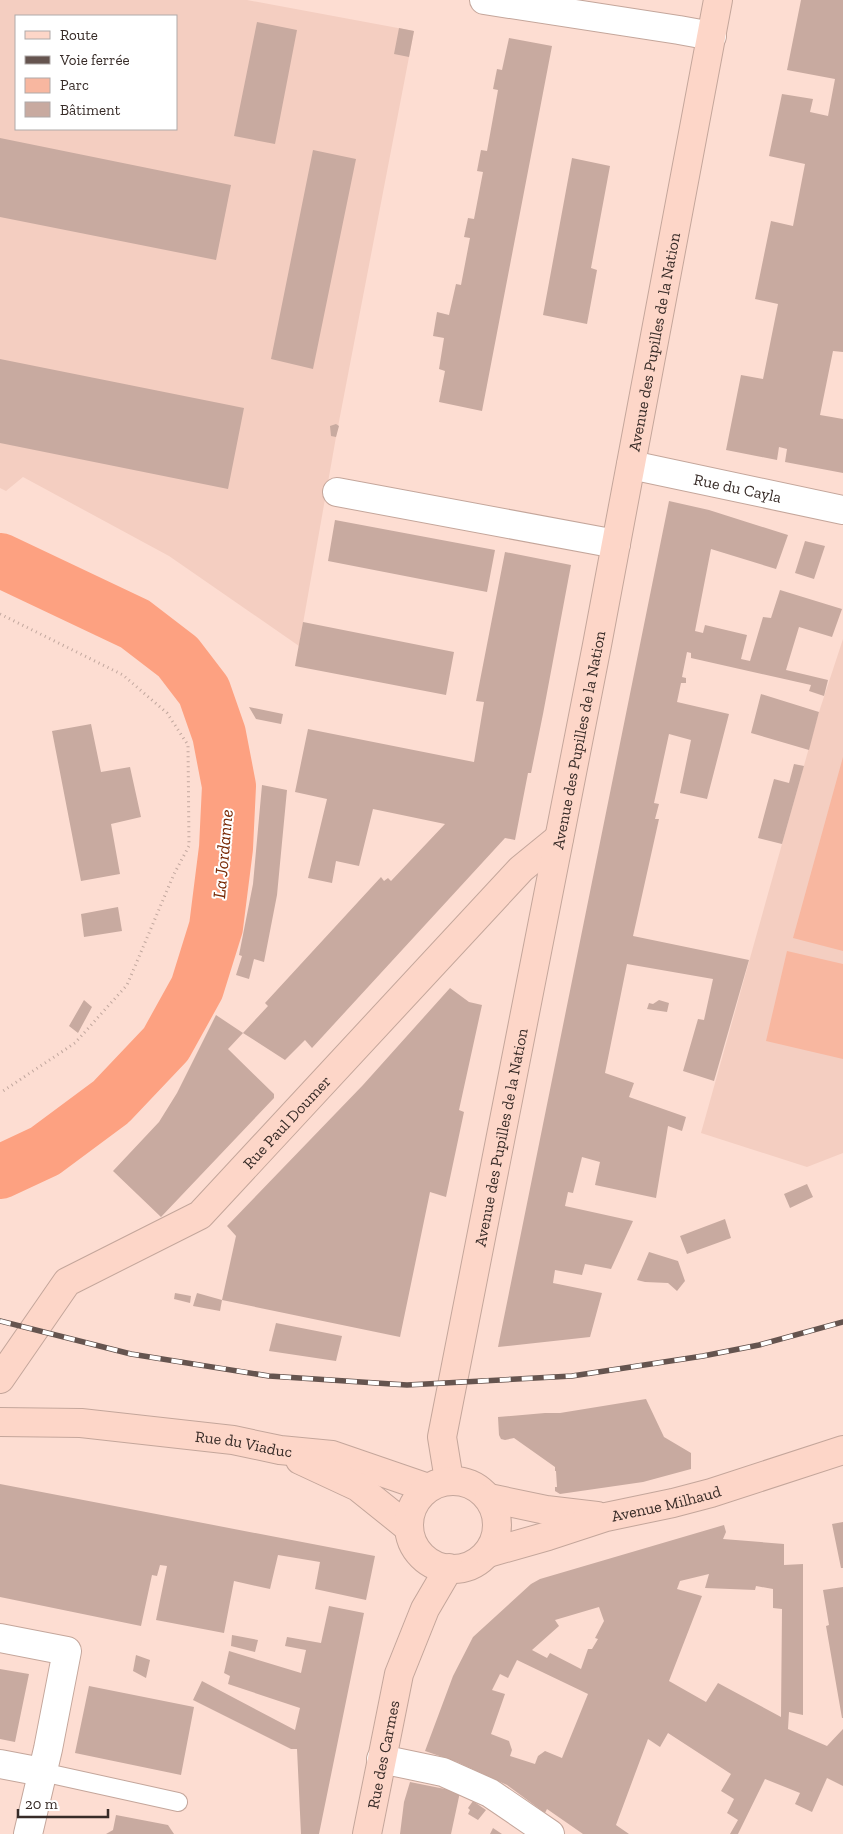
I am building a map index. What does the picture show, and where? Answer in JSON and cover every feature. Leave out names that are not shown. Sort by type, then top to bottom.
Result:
[{"type":"main road","name":"Avenue des Pupilles de la Nation","points":[[439,1484],[442,1437],[616,544],[718,0]]},
{"type":"main road","name":"Rue Paul Doumer","points":[[0,1380],[68,1282],[200,1215],[521,869],[559,838]]},
{"type":"main road","points":[[0,1422],[54,1424]]},
{"type":"main road","name":"Rue du Viaduc","points":[[54,1424],[81,1423],[233,1440],[280,1450],[332,1454],[439,1484]]},
{"type":"main road","points":[[0,1432],[54,1424]]},
{"type":"main road","points":[[280,1450],[358,1486],[409,1528]]},
{"type":"main road","name":"Avenue Milhaud","points":[[488,1553],[606,1517],[711,1493],[843,1450]]},
{"type":"main road","points":[[464,1481],[478,1488],[489,1498],[496,1511],[498,1526],[495,1540],[488,1553],[477,1562],[464,1568],[439,1566],[429,1562],[421,1555],[413,1543],[409,1528],[410,1513],[417,1498],[439,1484],[464,1481]]},
{"type":"main road","points":[[489,1498],[546,1510],[606,1517]]},
{"type":"main road","name":"Rue des Carmes","points":[[367,1834],[399,1674],[425,1609],[449,1568]]},
{"type":"street","points":[[484,0],[712,36]]},
{"type":"street","name":"Rue du Cayla","points":[[631,465],[843,510]]},
{"type":"street","points":[[337,492],[616,544]]},
{"type":"street","points":[[0,1638],[67,1651],[28,1834]]},
{"type":"street","points":[[381,1759],[443,1772],[490,1793],[550,1834]]},
{"type":"street","points":[[0,1764],[42,1772]]},
{"type":"lane","points":[[42,1772],[178,1802]]},
{"type":"path","points":[[0,614],[123,675],[167,713],[188,744],[189,846],[174,874],[126,985],[75,1043],[0,1093]]},
{"type":"shaded area","points":[[0,0],[247,0],[414,31],[336,437],[299,646],[169,556],[23,477],[6,491],[0,488]]},
{"type":"shaded area","points":[[843,639],[843,1153],[807,1167],[701,1133],[819,712]]},
{"type":"shaded area","points":[[66,1136],[2,1197],[0,1198],[0,1146]]},
{"type":"green space","points":[[843,757],[843,951],[793,938]]},
{"type":"green space","points":[[787,951],[843,964],[843,1059],[766,1041]]},
{"type":"building","points":[[801,0],[843,0],[843,352],[833,351],[820,415],[843,419],[843,473],[785,462],[787,449],[779,447],[777,460],[726,450],[741,375],[763,379],[778,304],[755,299],[771,221],[793,226],[805,164],[769,156],[782,94],[813,99],[810,112],[828,116],[835,79],[787,70]]},
{"type":"building","points":[[257,22],[297,30],[275,144],[234,136]]},
{"type":"building","points":[[399,28],[414,31],[409,57],[394,54]]},
{"type":"building","points":[[509,38],[552,46],[482,411],[439,402],[445,371],[439,369],[444,338],[433,336],[437,312],[449,315],[456,284],[461,285],[470,238],[464,237],[468,218],[474,219],[483,172],[477,171],[481,150],[487,151],[498,90],[493,89],[497,69],[502,70]]},
{"type":"building","points":[[0,138],[231,185],[216,260],[0,217]]},
{"type":"building","points":[[313,150],[356,159],[313,369],[271,359]]},
{"type":"building","points":[[572,158],[610,166],[591,268],[597,270],[587,324],[543,315]]},
{"type":"building","points":[[0,359],[244,408],[228,489],[0,443]]},
{"type":"building","points":[[336,424],[339,426],[336,437],[331,436],[330,426]]},
{"type":"building","points":[[669,501],[709,510],[788,535],[776,569],[711,549],[695,631],[703,633],[705,625],[747,635],[741,659],[750,661],[763,617],[771,618],[780,590],[842,609],[832,637],[799,627],[786,670],[828,680],[824,696],[809,691],[811,685],[691,658],[691,653],[687,652],[682,677],[686,678],[686,683],[681,683],[677,702],[729,714],[707,799],[680,793],[691,740],[669,734],[654,803],[659,804],[655,819],[659,819],[633,936],[749,960],[714,1081],[683,1071],[698,1019],[704,1020],[713,979],[627,964],[605,1073],[634,1083],[629,1097],[686,1117],[682,1131],[668,1126],[656,1198],[595,1185],[600,1162],[582,1157],[573,1193],[568,1192],[565,1206],[633,1221],[611,1269],[585,1264],[582,1275],[555,1270],[553,1283],[602,1293],[590,1337],[498,1347]]},
{"type":"building","points":[[335,520],[495,550],[487,592],[328,561]]},
{"type":"building","points":[[805,541],[825,546],[814,579],[795,573]]},
{"type":"building","points":[[505,552],[571,565],[531,773],[528,773],[515,840],[505,838],[312,1048],[305,1040],[285,1060],[243,1033],[268,1006],[265,1003],[381,877],[384,881],[388,878],[391,881],[445,824],[373,809],[359,866],[336,861],[332,883],[308,878],[327,799],[295,792],[308,729],[474,762],[484,702],[476,701]]},
{"type":"building","points":[[303,622],[454,652],[446,695],[295,666]]},
{"type":"building","points":[[761,694],[819,712],[809,750],[751,733]]},
{"type":"building","points":[[249,707],[283,714],[281,724],[256,719]]},
{"type":"building","points":[[91,724],[101,772],[130,767],[141,817],[111,824],[120,874],[81,881],[52,731]]},
{"type":"building","points":[[794,764],[804,766],[782,844],[758,838],[774,779],[789,783]]},
{"type":"building","points":[[262,785],[287,790],[277,895],[264,962],[254,959],[249,979],[236,975],[242,956],[239,955],[253,884]]},
{"type":"building","points":[[118,907],[122,931],[84,937],[81,914]]},
{"type":"building","points":[[450,988],[469,1002],[482,1005],[459,1110],[464,1112],[446,1197],[430,1192],[400,1337],[222,1300],[236,1236],[227,1226],[363,1085]]},
{"type":"building","points":[[84,1000],[92,1007],[78,1033],[69,1026]]},
{"type":"building","points":[[659,1000],[669,1003],[667,1012],[647,1009],[649,1003],[653,1004]]},
{"type":"building","points":[[216,1015],[243,1033],[228,1049],[274,1094],[274,1098],[161,1217],[113,1171],[159,1122],[177,1093]]},
{"type":"building","points":[[807,1184],[813,1197],[790,1208],[784,1194]]},
{"type":"building","points":[[725,1219],[731,1238],[687,1254],[680,1236]]},
{"type":"building","points":[[649,1252],[678,1261],[685,1281],[677,1291],[668,1283],[637,1280]]},
{"type":"building","points":[[175,1293],[191,1296],[190,1303],[174,1299]]},
{"type":"building","points":[[197,1293],[222,1300],[220,1311],[193,1306]]},
{"type":"building","points":[[276,1323],[342,1336],[336,1361],[269,1351]]},
{"type":"building","points":[[646,1399],[664,1437],[691,1453],[691,1469],[643,1482],[560,1494],[555,1491],[555,1487],[557,1487],[555,1467],[514,1438],[505,1440],[501,1439],[499,1435],[498,1417],[560,1413]]},
{"type":"building","points":[[0,1484],[375,1556],[366,1600],[315,1589],[320,1562],[278,1555],[270,1589],[234,1581],[224,1633],[156,1620],[167,1566],[160,1565],[157,1576],[152,1575],[141,1626],[0,1597]]},
{"type":"building","points":[[843,1522],[843,1568],[841,1568],[832,1524]]},
{"type":"building","points":[[724,1525],[726,1532],[723,1539],[784,1544],[784,1565],[803,1564],[803,1715],[789,1712],[788,1729],[827,1746],[843,1729],[843,1786],[827,1778],[812,1812],[795,1804],[800,1793],[765,1779],[738,1834],[730,1834],[738,1820],[727,1813],[734,1799],[721,1791],[731,1774],[668,1733],[660,1747],[648,1739],[616,1825],[629,1834],[583,1834],[547,1809],[545,1813],[507,1785],[457,1762],[425,1751],[453,1676],[473,1637],[531,1584],[540,1579]],"holes":[[[709,1574],[705,1588],[755,1590],[756,1586],[773,1589],[773,1608],[782,1609],[781,1717],[718,1683],[706,1702],[669,1681],[702,1596],[677,1589],[680,1581]],[[599,1607],[604,1621],[595,1638],[598,1639],[592,1649],[588,1649],[581,1669],[550,1653],[547,1658],[532,1650],[559,1626],[555,1620]],[[517,1660],[588,1694],[562,1758],[545,1751],[538,1756],[535,1764],[510,1756],[512,1750],[509,1741],[491,1734],[505,1694],[492,1690],[500,1674],[508,1678]]]},
{"type":"building","points":[[843,1587],[842,1718],[826,1626],[829,1625],[823,1590]]},
{"type":"building","points":[[329,1606],[364,1613],[319,1834],[301,1834],[297,1749],[291,1749],[193,1700],[202,1681],[295,1730],[300,1708],[228,1684],[230,1676],[224,1673],[229,1651],[301,1673],[306,1650],[285,1646],[287,1637],[321,1643]]},
{"type":"building","points":[[232,1635],[258,1640],[255,1652],[231,1646]]},
{"type":"building","points":[[136,1655],[150,1660],[146,1678],[133,1671]]},
{"type":"building","points":[[0,1669],[29,1674],[15,1742],[0,1739]]},
{"type":"building","points":[[89,1686],[194,1707],[181,1775],[75,1753]]},
{"type":"building","points":[[410,1782],[460,1792],[451,1834],[400,1834],[404,1802]]},
{"type":"building","points":[[473,1801],[486,1810],[478,1820],[468,1814],[470,1810],[468,1808]]},
{"type":"building","points":[[116,1815],[168,1825],[174,1834],[106,1834],[113,1830]]},
{"type":"building","points":[[493,1828],[502,1834],[490,1834]]},
{"type":"waterway","name":"La Jordanne","points":[[0,560],[135,624],[178,657],[204,691],[219,734],[229,786],[226,848],[216,927],[197,988],[166,1044],[111,1102],[45,1151],[0,1172]]},
{"type":"railway","points":[[0,1321],[131,1354],[269,1376],[407,1385],[572,1376],[703,1356],[759,1345],[843,1322]]}]
